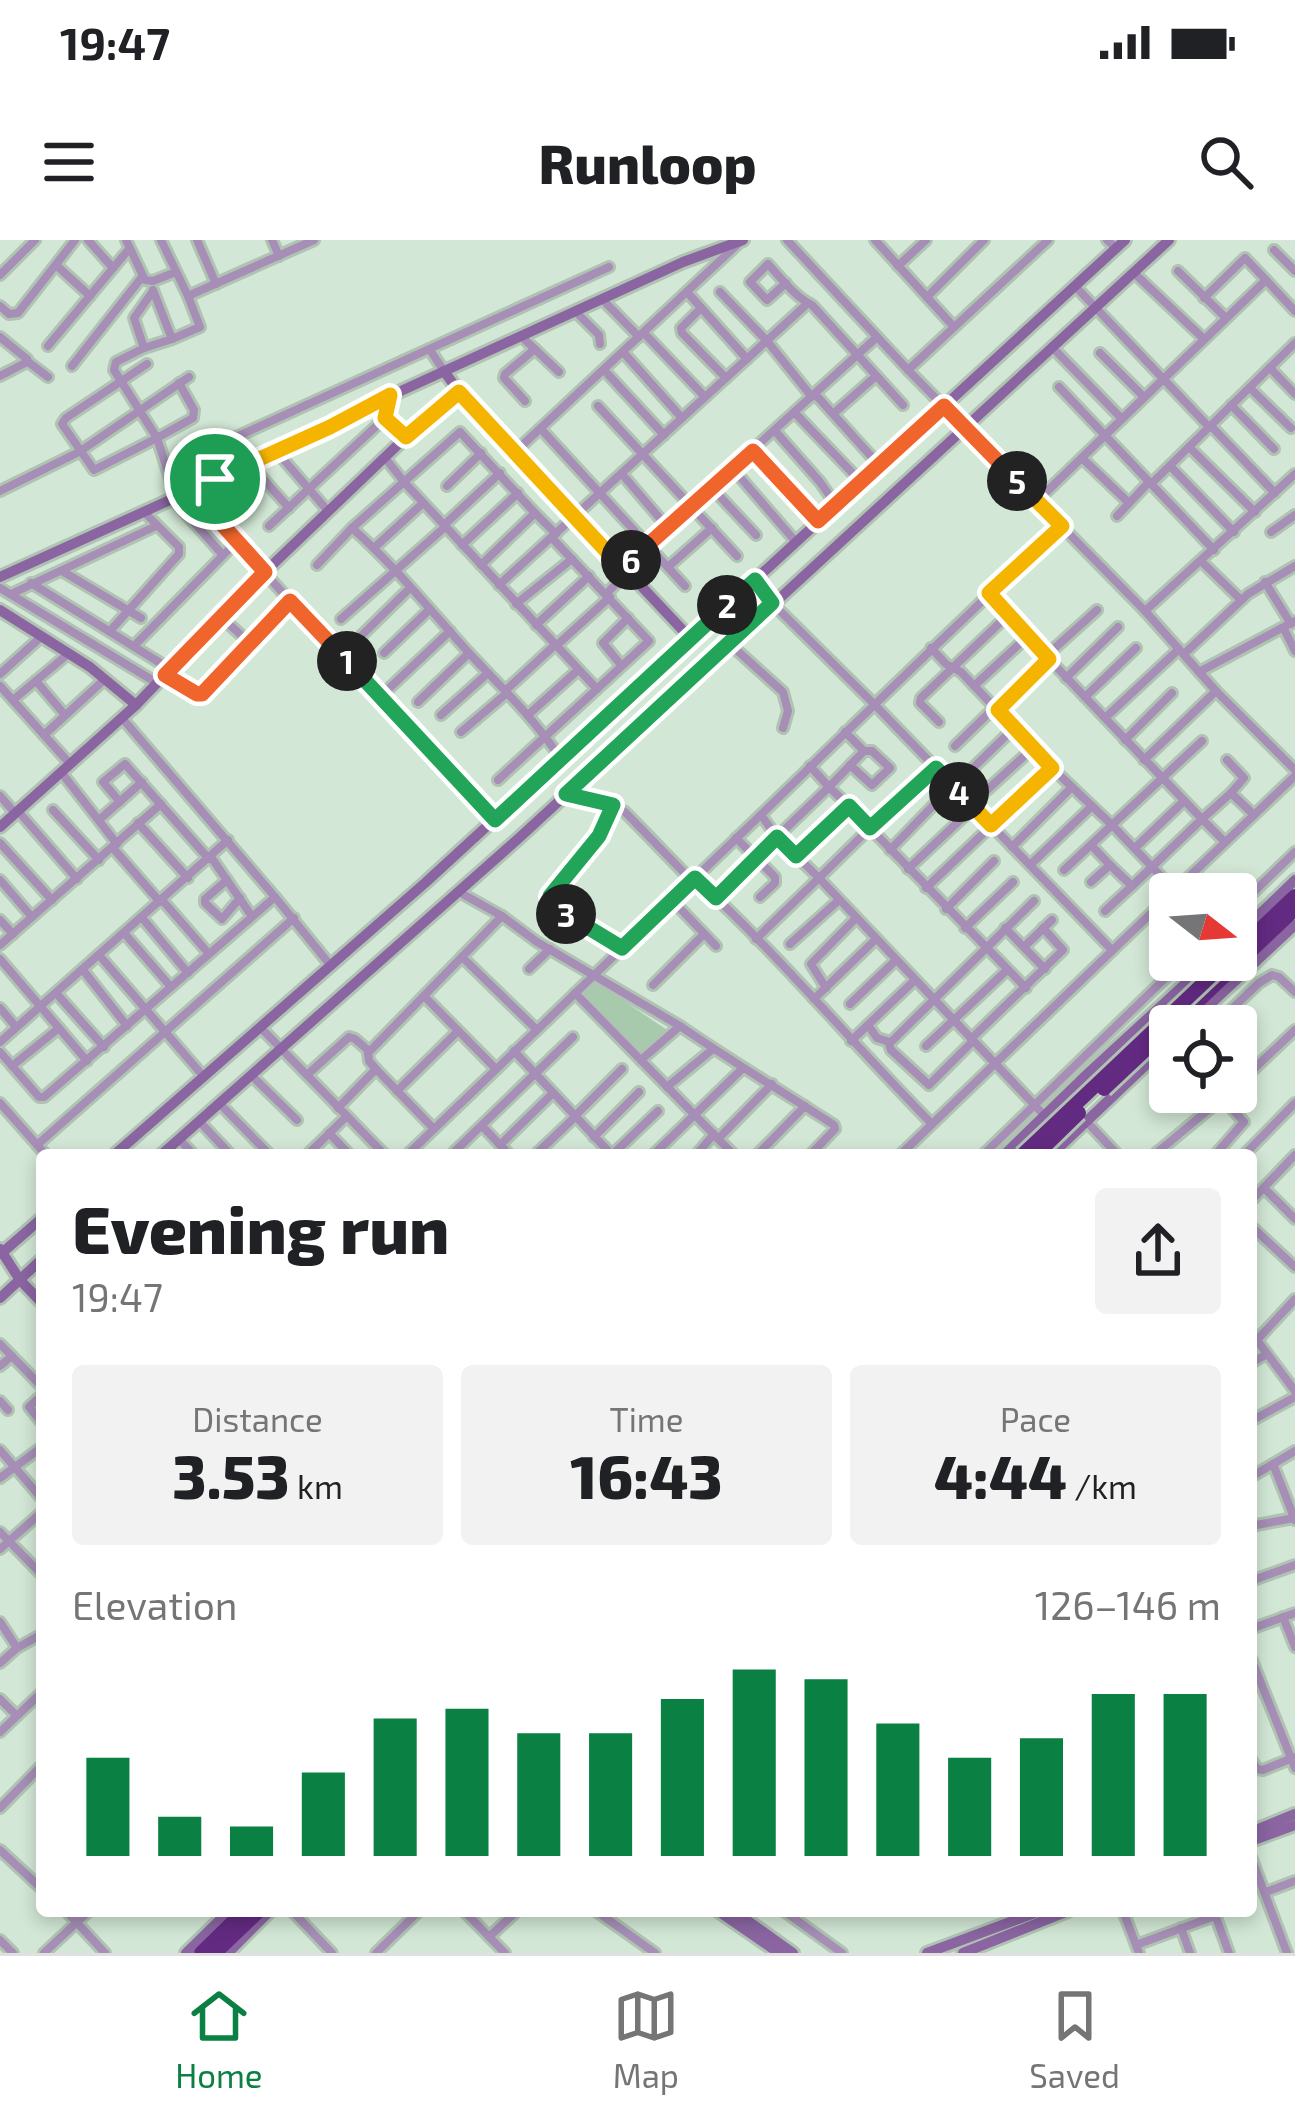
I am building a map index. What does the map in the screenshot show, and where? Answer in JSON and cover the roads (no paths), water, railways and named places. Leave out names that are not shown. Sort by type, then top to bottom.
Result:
[{"type":"highway","points":[[1257,932],[1295,896]]},
{"type":"highway","points":[[1194,1005],[1295,909]]},
{"type":"highway","points":[[1028,1149],[1206,981]]},
{"type":"highway","points":[[1042,1149],[1149,1048]]},
{"type":"highway","points":[[201,1953],[238,1917]]},
{"type":"highway","points":[[215,1953],[253,1917]]},
{"type":"street","points":[[0,274],[35,240]]},
{"type":"street","points":[[0,306],[9,314],[18,313],[76,240]]},
{"type":"street","points":[[88,240],[113,268]]},
{"type":"street","points":[[161,240],[200,327],[144,347],[114,365],[114,370],[157,438],[174,498],[222,554]]},
{"type":"street","points":[[197,240],[216,284]]},
{"type":"street","points":[[272,240],[279,256]]},
{"type":"street","points":[[787,240],[1295,773],[1194,873]]},
{"type":"street","points":[[875,240],[954,327]]},
{"type":"street","points":[[898,266],[926,240]]},
{"type":"street","points":[[927,297],[984,240]]},
{"type":"street","points":[[908,370],[1048,240]]},
{"type":"street","points":[[167,1149],[459,892],[1169,240]]},
{"type":"street","points":[[188,296],[310,241]]},
{"type":"street","points":[[515,452],[742,241]]},
{"type":"street","points":[[0,577],[602,298],[742,241]]},
{"type":"street","points":[[121,1149],[495,820],[1075,286],[1116,242]]},
{"type":"street","points":[[49,346],[128,244]]},
{"type":"street","points":[[128,244],[142,277],[153,286],[172,339]]},
{"type":"street","points":[[1274,250],[1295,271]]},
{"type":"street","points":[[1204,298],[1245,258],[1295,311]]},
{"type":"street","points":[[786,283],[767,300],[750,282],[767,264],[812,305],[903,406]]},
{"type":"street","points":[[56,265],[90,296]]},
{"type":"street","points":[[215,479],[208,461],[212,448],[609,266]]},
{"type":"street","points":[[1178,271],[1226,317]]},
{"type":"street","points":[[144,347],[134,318],[153,286],[176,272]]},
{"type":"street","points":[[1134,272],[1204,339]]},
{"type":"street","points":[[72,366],[142,277]]},
{"type":"street","points":[[1037,501],[1266,280]]},
{"type":"street","points":[[1075,286],[1275,493]]},
{"type":"street","points":[[687,292],[747,359]]},
{"type":"street","points":[[720,292],[879,466]]},
{"type":"street","points":[[602,298],[705,398]]},
{"type":"street","points":[[499,585],[807,304]]},
{"type":"street","points":[[682,333],[681,328],[701,308]]},
{"type":"street","points":[[575,311],[599,335],[600,344]]},
{"type":"street","points":[[665,313],[726,378]]},
{"type":"street","points":[[0,337],[48,377]]},
{"type":"street","points":[[521,337],[559,373]]},
{"type":"street","points":[[461,732],[608,595],[648,545],[877,337]]},
{"type":"street","points":[[1117,516],[1295,344]]},
{"type":"street","points":[[1052,346],[1122,418]]},
{"type":"street","points":[[526,400],[504,378],[535,349]]},
{"type":"street","points":[[430,350],[459,392],[691,639]]},
{"type":"street","points":[[623,352],[682,418]]},
{"type":"street","points":[[1100,353],[1144,398]]},
{"type":"street","points":[[0,376],[27,361]]},
{"type":"street","points":[[148,364],[62,421],[91,468],[99,470],[194,418],[179,383]]},
{"type":"street","points":[[1270,368],[1295,394]]},
{"type":"street","points":[[604,370],[664,436]]},
{"type":"street","points":[[833,414],[876,376]]},
{"type":"street","points":[[0,490],[79,452],[189,377]]},
{"type":"street","points":[[1059,387],[1214,550]]},
{"type":"street","points":[[1250,388],[1291,428]]},
{"type":"street","points":[[0,826],[122,718],[265,572],[459,392]]},
{"type":"street","points":[[269,526],[385,418],[390,395]]},
{"type":"street","points":[[598,406],[737,556]]},
{"type":"street","points":[[1232,406],[1274,449]]},
{"type":"street","points":[[795,412],[861,482]]},
{"type":"street","points":[[385,418],[406,437]]},
{"type":"street","points":[[541,429],[685,586]]},
{"type":"street","points":[[775,431],[836,506]]},
{"type":"street","points":[[317,565],[460,432],[649,641],[498,780]]},
{"type":"street","points":[[1189,447],[1255,512]]},
{"type":"street","points":[[753,451],[818,521]]},
{"type":"street","points":[[277,452],[329,512]]},
{"type":"street","points":[[447,486],[481,453]]},
{"type":"street","points":[[385,458],[597,689]]},
{"type":"street","points":[[1082,458],[1129,503]]},
{"type":"street","points":[[250,464],[289,508]]},
{"type":"street","points":[[1170,466],[1234,532]]},
{"type":"street","points":[[733,470],[796,542]]},
{"type":"street","points":[[341,619],[500,473]]},
{"type":"street","points":[[1145,611],[1295,474]]},
{"type":"street","points":[[622,475],[668,528]]},
{"type":"street","points":[[712,488],[756,535]]},
{"type":"street","points":[[191,490],[495,820]]},
{"type":"street","points":[[462,545],[518,493]]},
{"type":"street","points":[[374,548],[424,503]]},
{"type":"street","points":[[110,632],[179,554],[179,547],[144,512]]},
{"type":"street","points":[[481,565],[535,513]]},
{"type":"street","points":[[1271,532],[1295,515]]},
{"type":"street","points":[[10,594],[156,526]]},
{"type":"street","points":[[413,1149],[1062,526]]},
{"type":"street","points":[[668,568],[712,528]]},
{"type":"street","points":[[352,529],[395,569],[528,715],[561,759]]},
{"type":"street","points":[[134,646],[237,541]]},
{"type":"street","points":[[516,604],[572,559]]},
{"type":"street","points":[[1201,561],[1241,600]]},
{"type":"street","points":[[1105,718],[1241,600],[1295,566]]},
{"type":"street","points":[[61,570],[141,618]]},
{"type":"street","points":[[536,625],[589,576]]},
{"type":"street","points":[[755,580],[772,603],[1112,950]]},
{"type":"street","points":[[1265,582],[1290,625],[1295,651]]},
{"type":"street","points":[[31,584],[134,646],[164,676]]},
{"type":"street","points":[[0,587],[197,694],[290,601]]},
{"type":"street","points":[[361,636],[410,588]]},
{"type":"street","points":[[989,593],[1225,842]]},
{"type":"street","points":[[384,652],[430,609]]},
{"type":"street","points":[[0,610],[106,678],[136,704]]},
{"type":"street","points":[[955,746],[1097,610]]},
{"type":"street","points":[[939,722],[919,701],[1008,615]]},
{"type":"street","points":[[221,617],[251,644]]},
{"type":"street","points":[[622,665],[603,643],[628,618]]},
{"type":"street","points":[[1199,672],[1290,625]]},
{"type":"street","points":[[1066,678],[1118,627]]},
{"type":"street","points":[[380,697],[450,631]]},
{"type":"street","points":[[974,686],[1028,636]]},
{"type":"street","points":[[0,658],[4,670],[41,637]]},
{"type":"street","points":[[728,643],[783,692],[788,711],[783,728]]},
{"type":"street","points":[[931,648],[1157,873]]},
{"type":"street","points":[[1085,697],[1136,648]]},
{"type":"street","points":[[418,702],[469,652]]},
{"type":"street","points":[[13,700],[68,653]]},
{"type":"street","points":[[528,715],[578,670]]},
{"type":"street","points":[[442,715],[488,673]]},
{"type":"street","points":[[44,734],[106,678]]},
{"type":"street","points":[[36,681],[65,715]]},
{"type":"street","points":[[0,686],[44,734],[115,846],[209,954]]},
{"type":"street","points":[[1144,760],[1216,691]]},
{"type":"street","points":[[1125,740],[1172,694]]},
{"type":"street","points":[[122,718],[331,965]]},
{"type":"street","points":[[970,771],[1015,728]]},
{"type":"street","points":[[845,732],[890,771],[872,785],[850,765]]},
{"type":"street","points":[[1064,870],[1202,741]]},
{"type":"street","points":[[987,790],[1033,748]]},
{"type":"street","points":[[716,898],[864,751]]},
{"type":"street","points":[[1105,911],[1244,778],[1227,760]]},
{"type":"street","points":[[120,802],[104,779],[125,764],[210,858],[251,915]]},
{"type":"street","points":[[810,766],[1026,988]]},
{"type":"street","points":[[756,939],[936,768]]},
{"type":"street","points":[[926,888],[1052,768]]},
{"type":"street","points":[[99,820],[142,782]]},
{"type":"street","points":[[890,850],[953,785]]},
{"type":"street","points":[[1012,847],[1072,788]]},
{"type":"street","points":[[1231,793],[1254,815]]},
{"type":"street","points":[[566,794],[625,812],[716,898],[932,1124]]},
{"type":"street","points":[[0,796],[77,879]]},
{"type":"street","points":[[1135,848],[1184,801]]},
{"type":"street","points":[[0,945],[161,803]]},
{"type":"street","points":[[613,805],[599,836],[550,901],[622,948]]},
{"type":"street","points":[[796,856],[849,806]]},
{"type":"street","points":[[908,869],[974,807]]},
{"type":"street","points":[[1030,866],[1091,807]]},
{"type":"street","points":[[52,810],[99,860]]},
{"type":"street","points":[[760,815],[1044,1115]]},
{"type":"street","points":[[138,824],[188,878]]},
{"type":"street","points":[[736,838],[776,879],[760,897]]},
{"type":"street","points":[[0,1042],[228,840]]},
{"type":"street","points":[[0,843],[52,900]]},
{"type":"street","points":[[1091,844],[1132,886]]},
{"type":"street","points":[[1257,888],[1295,851]]},
{"type":"street","points":[[946,909],[994,861]]},
{"type":"street","points":[[1091,882],[1110,865]]},
{"type":"street","points":[[0,880],[32,917]]},
{"type":"street","points":[[227,880],[204,901],[233,933]]},
{"type":"street","points":[[1257,917],[1295,880]]},
{"type":"street","points":[[965,928],[1013,881]]},
{"type":"street","points":[[459,892],[836,1127],[816,1149]]},
{"type":"street","points":[[0,1052],[44,1097],[274,897]]},
{"type":"street","points":[[222,919],[240,898]]},
{"type":"street","points":[[672,899],[716,946]]},
{"type":"street","points":[[790,944],[839,900]]},
{"type":"street","points":[[890,1042],[1034,901]]},
{"type":"street","points":[[434,1129],[376,1069],[369,1052],[502,916]]},
{"type":"street","points":[[906,1149],[1149,916]]},
{"type":"street","points":[[37,1145],[294,918]]},
{"type":"street","points":[[826,988],[811,964],[856,918]]},
{"type":"street","points":[[142,919],[188,973]]},
{"type":"street","points":[[0,920],[13,934]]},
{"type":"street","points":[[1024,947],[1052,920]]},
{"type":"street","points":[[1209,1005],[1295,925]]},
{"type":"street","points":[[1005,928],[1045,969]]},
{"type":"street","points":[[890,1042],[891,1050],[929,1085],[1064,950],[1043,928]]},
{"type":"street","points":[[125,934],[171,987]]},
{"type":"street","points":[[653,985],[704,934]]},
{"type":"street","points":[[814,999],[876,939]]},
{"type":"street","points":[[529,969],[550,949]]},
{"type":"street","points":[[99,956],[204,1077]]},
{"type":"street","points":[[463,957],[536,1028]]},
{"type":"street","points":[[0,959],[87,1061]]},
{"type":"street","points":[[850,1004],[896,960]]},
{"type":"street","points":[[82,970],[127,1026]]},
{"type":"street","points":[[926,1046],[1007,970]]},
{"type":"street","points":[[1236,1005],[1272,975],[1295,992]]},
{"type":"street","points":[[851,1041],[915,980]]},
{"type":"street","points":[[989,1149],[1162,981]]},
{"type":"street","points":[[1010,1149],[1188,981]]},
{"type":"street","points":[[56,993],[104,1047]]},
{"type":"street","points":[[575,993],[728,1149]]},
{"type":"street","points":[[424,996],[496,1069]]},
{"type":"street","points":[[0,1008],[16,1027]]},
{"type":"street","points":[[868,1025],[877,1038],[890,1042]]},
{"type":"street","points":[[641,1060],[680,1026]]},
{"type":"street","points":[[260,1027],[379,1149]]},
{"type":"street","points":[[12,1066],[59,1028]]},
{"type":"street","points":[[1257,1066],[1295,1030]]},
{"type":"street","points":[[397,1090],[458,1031]]},
{"type":"street","points":[[307,1076],[349,1037],[369,1052]]},
{"type":"street","points":[[457,1149],[573,1037]]},
{"type":"street","points":[[667,1087],[713,1049]]},
{"type":"street","points":[[514,1052],[606,1149]]},
{"type":"street","points":[[1057,1149],[1149,1062]]},
{"type":"street","points":[[338,1108],[376,1069]]},
{"type":"street","points":[[659,1149],[742,1069]]},
{"type":"street","points":[[541,1149],[622,1070]]},
{"type":"street","points":[[251,1075],[297,1120]]},
{"type":"street","points":[[703,1149],[772,1084]]},
{"type":"street","points":[[594,1136],[639,1092]]},
{"type":"street","points":[[500,1145],[552,1094]]},
{"type":"street","points":[[1064,1096],[1112,1149]]},
{"type":"street","points":[[0,1103],[41,1149]]},
{"type":"street","points":[[219,1103],[264,1149]]},
{"type":"street","points":[[1250,1149],[1295,1103]]},
{"type":"street","points":[[763,1149],[805,1106]]},
{"type":"street","points":[[618,1149],[658,1111]]},
{"type":"street","points":[[1161,1149],[1205,1113]]},
{"type":"street","points":[[1220,1149],[1244,1123],[1239,1113]]},
{"type":"street","points":[[315,1149],[346,1116]]},
{"type":"street","points":[[199,1121],[225,1149]]},
{"type":"street","points":[[482,1126],[504,1149]]},
{"type":"street","points":[[329,1133],[344,1149]]},
{"type":"street","points":[[178,1139],[188,1149]]},
{"type":"street","points":[[1257,1196],[1295,1155]]},
{"type":"street","points":[[1264,1188],[1295,1220]]},
{"type":"street","points":[[36,1223],[1,1251],[36,1297]]},
{"type":"street","points":[[1257,1232],[1295,1267]]},
{"type":"street","points":[[0,1298],[36,1265]]},
{"type":"street","points":[[1257,1333],[1295,1299]]},
{"type":"street","points":[[1257,1340],[1295,1394],[1257,1417]]},
{"type":"street","points":[[0,1344],[36,1384]]},
{"type":"street","points":[[1257,1360],[1267,1354]]},
{"type":"street","points":[[0,1366],[12,1356]]},
{"type":"street","points":[[0,1401],[8,1410]]},
{"type":"street","points":[[0,1450],[36,1492]]},
{"type":"street","points":[[0,1478],[36,1451]]},
{"type":"street","points":[[1257,1473],[1295,1451]]},
{"type":"street","points":[[1257,1526],[1295,1519],[1273,1464]]},
{"type":"street","points":[[0,1549],[36,1517]]},
{"type":"street","points":[[0,1532],[36,1570]]},
{"type":"street","points":[[1257,1579],[1295,1565]]},
{"type":"street","points":[[1257,1627],[1295,1612]]},
{"type":"street","points":[[1283,1617],[1295,1647]]},
{"type":"street","points":[[0,1622],[16,1648]]},
{"type":"street","points":[[0,1664],[36,1637]]},
{"type":"street","points":[[1257,1681],[1294,1761],[1257,1771]]},
{"type":"street","points":[[0,1732],[36,1697]]},
{"type":"street","points":[[0,1700],[16,1715]]},
{"type":"street","points":[[0,1808],[36,1771]]},
{"type":"street","points":[[1257,1830],[1295,1814]]},
{"type":"street","points":[[1257,1839],[1295,1825]]},
{"type":"street","points":[[0,1850],[36,1883]]},
{"type":"street","points":[[1257,1871],[1287,1953]]},
{"type":"street","points":[[1266,1892],[1295,1881]]},
{"type":"street","points":[[73,1917],[105,1953]]},
{"type":"street","points":[[44,1953],[83,1917]]},
{"type":"street","points":[[186,1953],[223,1917]]},
{"type":"street","points":[[228,1953],[264,1917]]},
{"type":"street","points":[[298,1917],[332,1953]]},
{"type":"street","points":[[376,1953],[413,1917]]},
{"type":"street","points":[[470,1917],[505,1953]]},
{"type":"street","points":[[490,1937],[511,1917]]},
{"type":"street","points":[[604,1917],[655,1953]]},
{"type":"street","points":[[727,1917],[778,1953]]},
{"type":"street","points":[[743,1917],[794,1953]]},
{"type":"street","points":[[792,1917],[842,1953]]},
{"type":"street","points":[[927,1953],[1024,1917]]},
{"type":"street","points":[[963,1953],[1053,1917]]},
{"type":"street","points":[[1125,1917],[1137,1949],[1205,1917]]},
{"type":"street","points":[[1216,1917],[1229,1953]]},
{"type":"street","points":[[1181,1928],[1190,1953]]},
{"type":"street","points":[[0,1940],[14,1953]]}]
